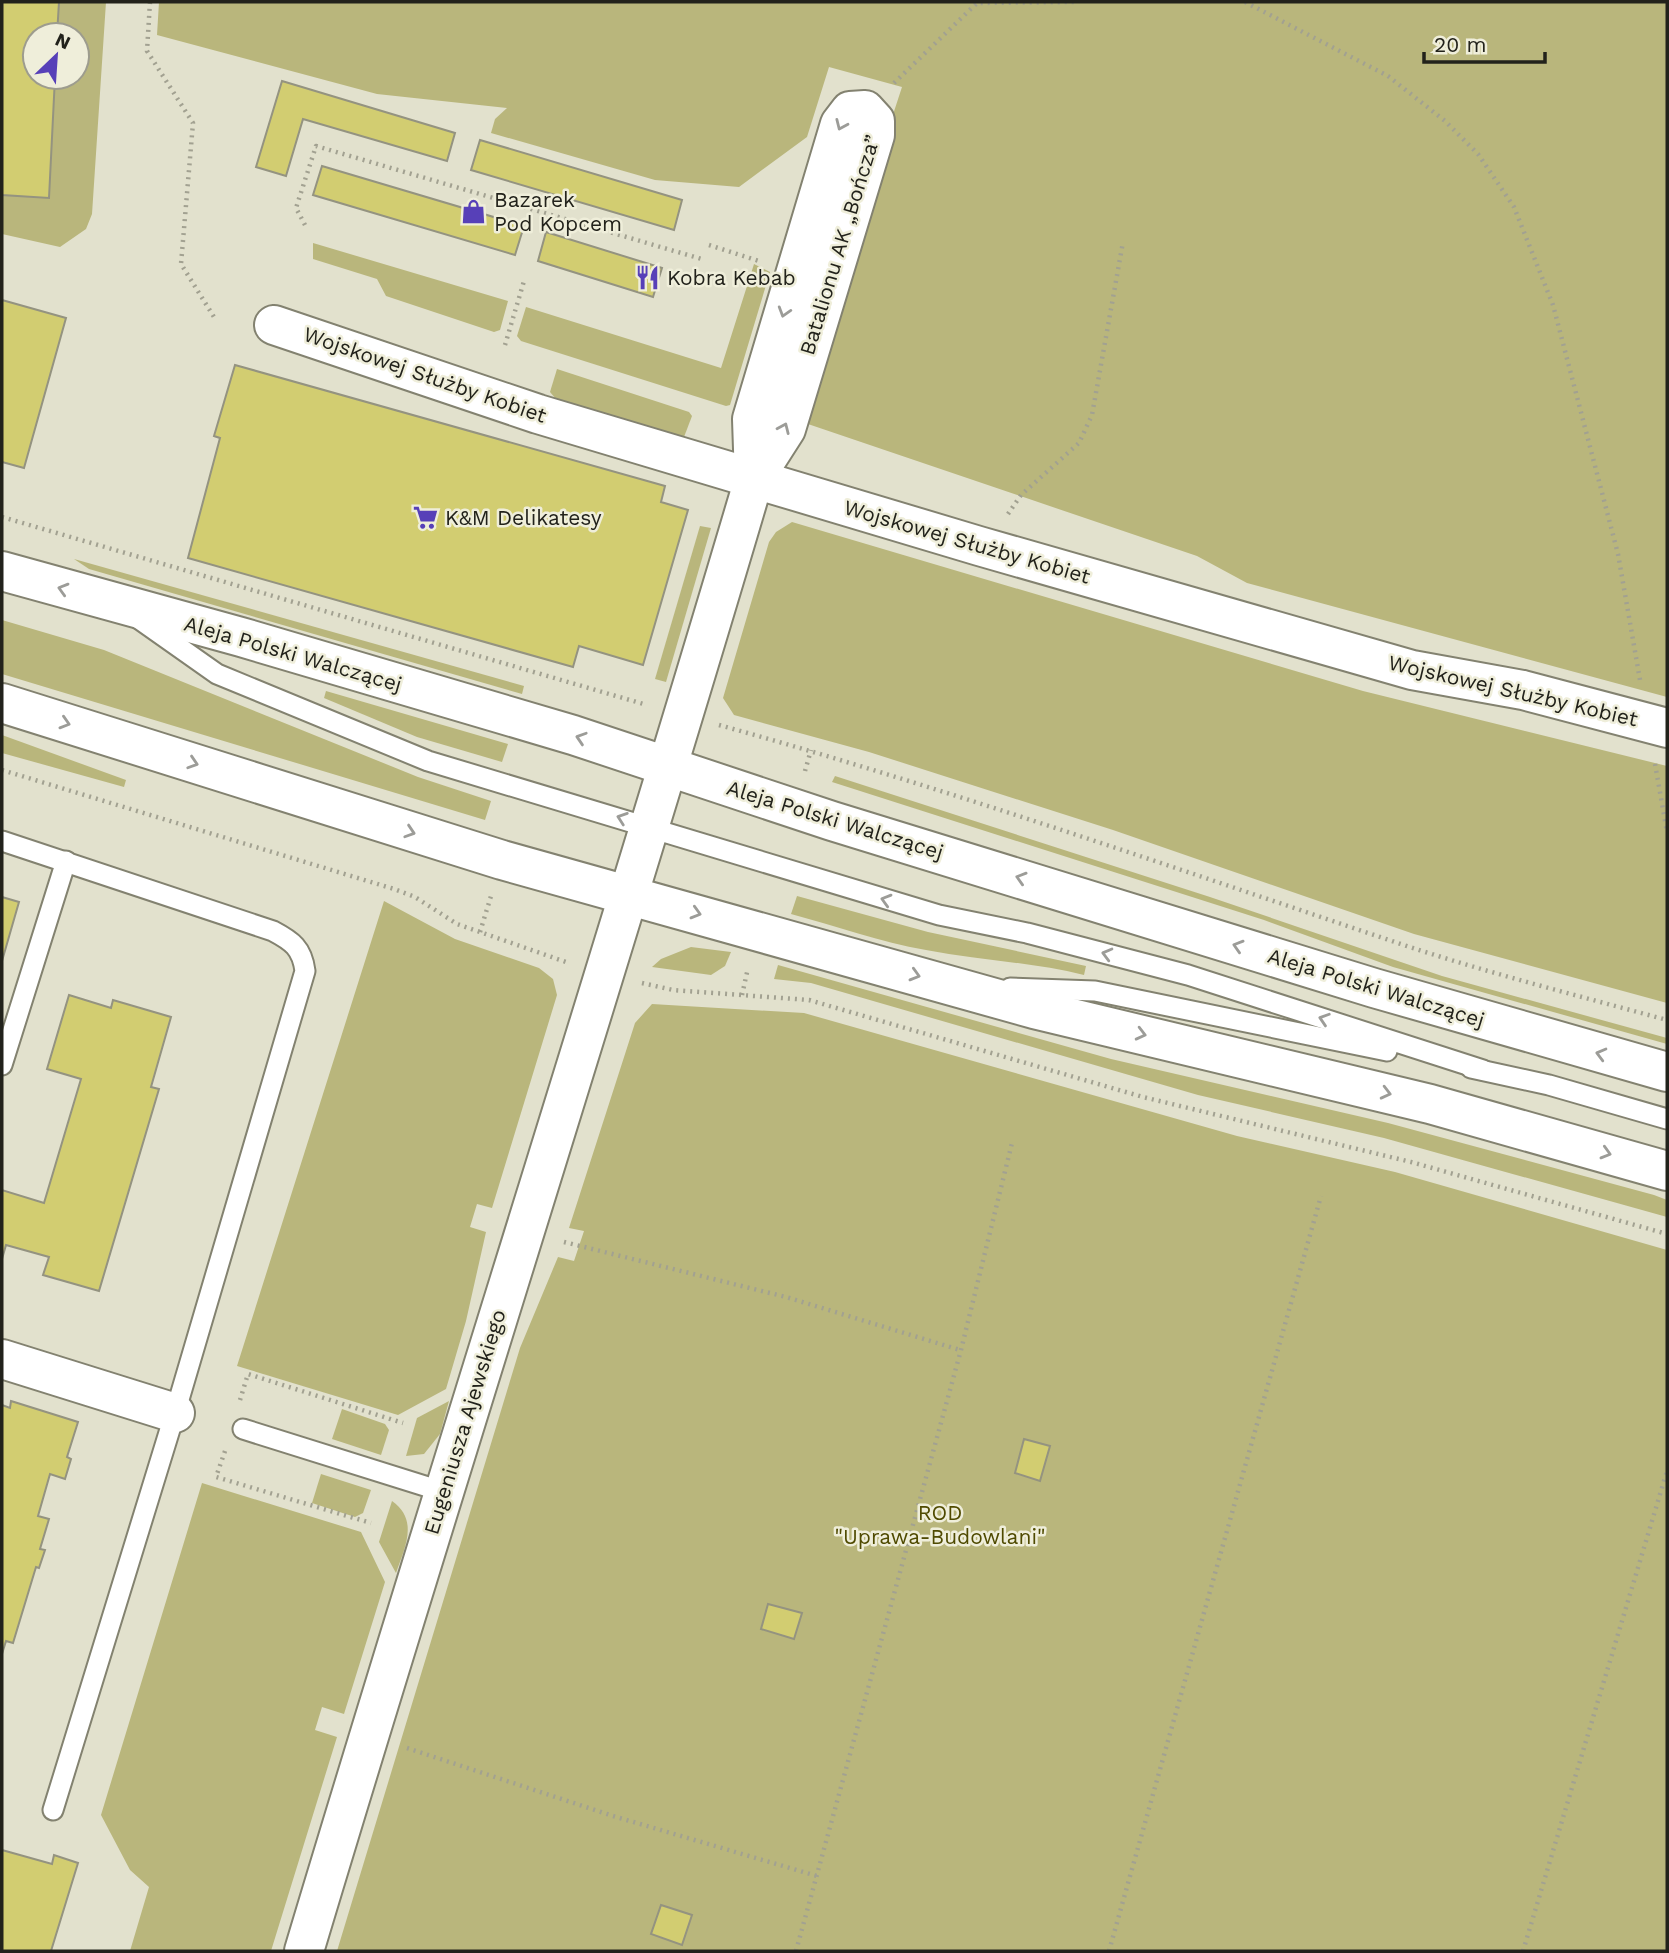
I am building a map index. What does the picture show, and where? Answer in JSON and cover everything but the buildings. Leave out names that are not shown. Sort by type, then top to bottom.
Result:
[{"type":"street","name":"Batalionu AK „Bończa”","points":[[631,894],[754,479],[786,429],[872,147],[877,128],[871,115],[865,110]]},
{"type":"street","name":"Wojskowej Służby Kobiet","points":[[274,325],[538,414],[979,546],[1412,670],[1522,690],[1658,725]]},
{"type":"street","name":"Aleja Polski Walczącej","points":[[2,571],[573,735],[669,768],[1387,992],[1667,1072]]},
{"type":"street","points":[[2,703],[459,847],[1047,1012],[1430,1104],[1667,1171]]},
{"type":"street","name":"Eugeniusza Ajewskiego","points":[[304,1951],[631,894]]},
{"type":"street","points":[[2,1359],[175,1413]]},
{"type":"lane","points":[[124,606],[156,633],[217,674],[428,761],[775,868],[939,915],[1027,933],[1188,975],[1483,1070]]},
{"type":"lane","points":[[2,841],[273,931],[295,942],[303,958],[305,971],[175,1413],[53,1810]]},
{"type":"lane","points":[[2,1065],[66,862]]},
{"type":"lane","points":[[957,986],[1095,991],[1483,1070],[1549,1085],[1667,1119]]},
{"type":"lane","points":[[243,1429],[444,1492]]},
{"type":"path","points":[[150,2],[147,51],[193,123],[181,264],[214,317]]},
{"type":"path","points":[[865,110],[977,3],[1077,2]]},
{"type":"path","points":[[1245,2],[1388,76],[1445,121],[1478,154],[1514,207],[1553,305],[1615,541],[1658,725],[1667,832]]},
{"type":"path","points":[[304,225],[296,208],[316,146],[705,260]]},
{"type":"path","points":[[979,546],[1000,528],[1021,495],[1079,443],[1092,415],[1123,242]]},
{"type":"path","points":[[709,245],[768,264]]},
{"type":"path","points":[[505,345],[524,281]]},
{"type":"path","points":[[2,517],[655,707]]},
{"type":"path","points":[[715,724],[811,750],[1143,856],[1409,947],[1667,1020]]},
{"type":"path","points":[[803,778],[811,750]]},
{"type":"path","points":[[2,771],[394,889],[415,897],[457,924],[577,966]]},
{"type":"path","points":[[480,932],[492,892]]},
{"type":"path","points":[[742,995],[751,955]]},
{"type":"path","points":[[635,981],[673,990],[809,1000],[1143,1097],[1412,1162],[1667,1234]]},
{"type":"path","points":[[796,1951],[961,1350],[1012,1143]]},
{"type":"path","points":[[1109,1951],[1321,1196]]},
{"type":"path","points":[[559,1240],[786,1297],[961,1350]]},
{"type":"path","points":[[240,1398],[247,1374],[403,1423]]},
{"type":"path","points":[[223,1454],[216,1477],[371,1523]]},
{"type":"path","points":[[1523,1951],[1667,1471]]},
{"type":"path","points":[[421,1753],[613,1816],[817,1876]]},
{"type":"green space","points":[[59,2],[106,2],[92,214],[86,229],[60,247],[2,234],[2,195],[48,198],[54,91],[91,91],[91,21],[58,21]]},
{"type":"green space","points":[[159,2],[1667,2],[1667,697],[1247,583],[1197,556],[805,423],[868,191],[902,87],[829,67],[807,137],[739,187],[655,180],[491,133],[495,119],[507,108],[377,94],[157,35]]},
{"type":"green space","points":[[313,243],[508,301],[500,330],[494,332],[386,296],[377,279],[313,259]]},
{"type":"green space","points":[[754,264],[770,272],[730,405],[726,406],[521,341],[517,336],[526,307],[721,368]]},
{"type":"green space","points":[[557,369],[689,412],[692,416],[684,437],[556,399],[550,392]]},
{"type":"green space","points":[[792,522],[1363,691],[1667,766],[1667,1003],[1414,934],[1113,830],[869,752],[734,715],[723,698],[769,542],[776,532]]},
{"type":"green space","points":[[700,526],[711,528],[666,682],[655,679]]},
{"type":"green space","points":[[74,559],[524,686],[522,694],[89,569]]},
{"type":"green space","points":[[2,620],[104,650],[418,777],[491,801],[485,820],[2,674]]},
{"type":"green space","points":[[326,691],[508,744],[502,762],[417,737],[324,698]]},
{"type":"green space","points":[[2,735],[126,780],[124,787],[2,753]]},
{"type":"green space","points":[[835,776],[1210,897],[1442,976],[1667,1038],[1667,1044],[1393,967],[1264,920],[832,782]]},
{"type":"green space","points":[[797,896],[928,932],[1086,966],[1084,975],[909,947],[875,938],[791,914]]},
{"type":"green space","points":[[384,901],[455,939],[539,968],[553,979],[557,995],[492,1208],[477,1204],[470,1227],[486,1232],[466,1321],[446,1389],[398,1415],[237,1366]]},
{"type":"green space","points":[[691,947],[731,952],[725,966],[711,975],[652,967],[661,959]]},
{"type":"green space","points":[[778,965],[1111,1059],[1388,1123],[1654,1195],[1667,1200],[1667,1217],[1384,1138],[1198,1095],[811,983],[774,979]]},
{"type":"green space","name":"ROD \"Uprawa-Budowlani\"","points":[[652,1004],[804,1013],[1237,1136],[1395,1172],[1667,1250],[1667,1951],[337,1951],[520,1348],[558,1257],[574,1261],[584,1231],[569,1228],[635,1023]]},
{"type":"green space","points":[[449,1401],[440,1434],[424,1454],[406,1456],[417,1418]]},
{"type":"green space","points":[[342,1409],[385,1424],[389,1430],[381,1455],[332,1439]]},
{"type":"green space","points":[[321,1474],[371,1490],[363,1513],[355,1517],[312,1503]]},
{"type":"green space","points":[[202,1483],[361,1532],[385,1582],[344,1714],[322,1707],[315,1730],[337,1737],[271,1951],[130,1951],[149,1887],[130,1870],[101,1815]]},
{"type":"green space","points":[[392,1501],[400,1508],[408,1525],[406,1544],[396,1573],[379,1542]]},
{"type":"place","name":"Bazarek Pod Kopcem","points":[[474,212]]},
{"type":"place","name":"Kobra Kebab","points":[[647,278]]},
{"type":"place","name":"K&M Delikatesy","points":[[425,518]]}]
